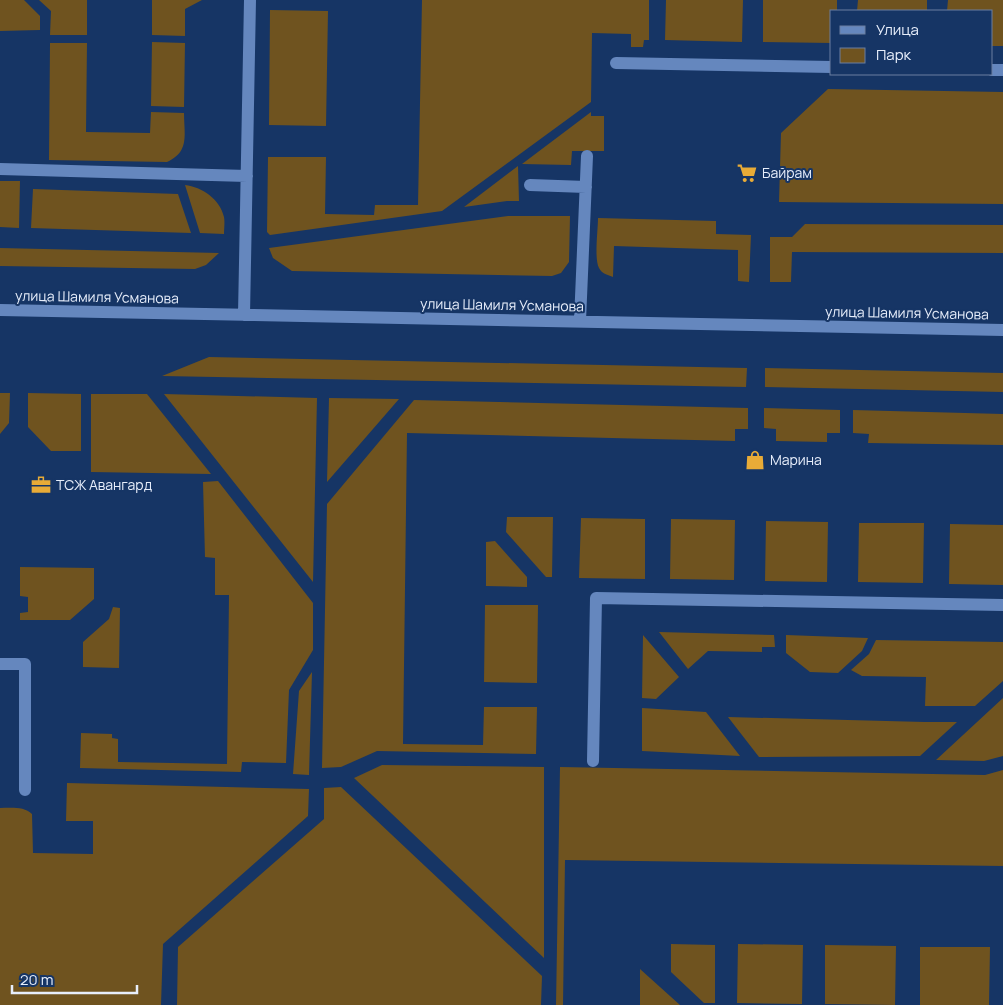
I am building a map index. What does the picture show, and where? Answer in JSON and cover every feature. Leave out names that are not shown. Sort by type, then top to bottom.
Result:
[{"type":"street","points":[[244,315],[250,0]]},
{"type":"street","points":[[616,63],[830,67]]},
{"type":"street","points":[[580,321],[587,156]]},
{"type":"street","points":[[0,169],[246,176]]},
{"type":"street","points":[[530,185],[586,187]]},
{"type":"street","name":"улица Шамиля Усманова","points":[[0,310],[1003,330]]},
{"type":"street","points":[[592,761],[596,598],[1003,605]]},
{"type":"street","points":[[0,664],[25,664],[25,790]]},
{"type":"green space","points":[[0,0],[24,0],[40,16],[40,30],[0,31]]},
{"type":"green space","points":[[39,0],[87,0],[87,35],[50,35],[51,11]]},
{"type":"green space","points":[[152,0],[202,0],[185,9],[185,36],[152,35]]},
{"type":"green space","points":[[422,0],[649,0],[649,40],[644,40],[643,47],[631,47],[631,34],[592,33],[591,102],[442,211],[270,235],[267,232],[268,157],[326,157],[325,214],[374,215],[375,205],[418,205]]},
{"type":"green space","points":[[666,0],[743,0],[742,42],[665,40]]},
{"type":"green space","points":[[763,0],[837,0],[837,10],[830,10],[830,43],[763,42]]},
{"type":"green space","points":[[858,0],[927,0],[927,10],[857,10]]},
{"type":"green space","points":[[948,0],[1003,0],[1003,46],[993,46],[993,10],[947,10]]},
{"type":"green space","points":[[270,10],[328,11],[326,126],[269,125]]},
{"type":"green space","points":[[152,42],[185,43],[184,107],[151,106]]},
{"type":"green space","points":[[50,43],[87,43],[86,132],[150,133],[151,112],[184,113],[185,135],[179,153],[167,162],[49,160]]},
{"type":"green space","points":[[828,89],[1003,92],[1003,204],[779,202],[781,133]]},
{"type":"green space","points":[[591,112],[591,116],[604,116],[604,151],[572,151],[571,165],[522,164]]},
{"type":"green space","points":[[518,166],[519,201],[464,207]]},
{"type":"green space","points":[[0,181],[20,181],[19,228],[0,227]]},
{"type":"green space","points":[[185,185],[204,191],[219,205],[224,217],[224,234],[200,233]]},
{"type":"green space","points":[[33,189],[178,194],[191,233],[31,228]]},
{"type":"green space","points":[[508,216],[570,216],[569,262],[561,273],[552,276],[292,271],[273,258],[269,248]]},
{"type":"green space","points":[[598,218],[716,221],[716,234],[751,235],[749,282],[738,281],[738,250],[614,246],[613,277],[607,275],[600,270],[598,264],[596,251]]},
{"type":"green space","points":[[805,224],[1003,225],[1003,253],[792,252],[791,282],[770,282],[770,237],[792,237]]},
{"type":"green space","points":[[0,248],[219,253],[206,265],[195,269],[0,266]]},
{"type":"green space","points":[[209,357],[747,368],[746,387],[162,376]]},
{"type":"green space","points":[[765,368],[1003,373],[1003,392],[765,387]]},
{"type":"green space","points":[[0,393],[10,393],[9,423],[0,434]]},
{"type":"green space","points":[[28,393],[81,394],[81,451],[51,451],[28,427]]},
{"type":"green space","points":[[91,394],[147,394],[211,474],[91,472]]},
{"type":"green space","points":[[164,394],[317,398],[313,582]]},
{"type":"green space","points":[[329,398],[399,399],[327,482]]},
{"type":"green space","points":[[414,400],[748,408],[748,429],[735,429],[735,441],[407,433],[403,744],[483,745],[484,707],[537,707],[536,754],[377,751],[341,767],[322,768],[327,504]]},
{"type":"green space","points":[[764,408],[840,410],[840,433],[827,433],[827,442],[776,441],[776,429],[764,428]]},
{"type":"green space","points":[[853,410],[1003,414],[1003,445],[868,443],[869,434],[853,433]]},
{"type":"green space","points":[[218,481],[313,603],[313,650],[289,690],[286,763],[242,762],[241,772],[80,768],[81,733],[112,734],[112,738],[118,739],[118,762],[227,764],[229,595],[215,595],[215,558],[205,557],[203,482]]},
{"type":"green space","points":[[507,517],[553,517],[552,577],[546,577],[506,532]]},
{"type":"green space","points":[[581,518],[645,519],[645,579],[579,578]]},
{"type":"green space","points":[[671,519],[735,520],[734,580],[670,579]]},
{"type":"green space","points":[[766,521],[828,522],[827,582],[765,581]]},
{"type":"green space","points":[[859,523],[924,523],[923,583],[858,582]]},
{"type":"green space","points":[[950,524],[1003,525],[1003,585],[949,584]]},
{"type":"green space","points":[[495,541],[527,577],[527,587],[486,586],[486,542]]},
{"type":"green space","points":[[20,567],[94,568],[94,599],[70,620],[20,620],[20,613],[28,612],[28,597],[20,596]]},
{"type":"green space","points":[[485,605],[538,605],[537,683],[484,682]]},
{"type":"green space","points":[[113,607],[120,608],[119,668],[83,667],[83,642],[109,619]]},
{"type":"green space","points":[[659,632],[774,635],[775,647],[762,647],[762,652],[708,651],[688,669]]},
{"type":"green space","points":[[643,635],[679,677],[656,699],[642,698]]},
{"type":"green space","points":[[786,635],[868,638],[862,651],[838,673],[810,672],[786,653]]},
{"type":"green space","points":[[876,640],[1003,642],[1003,681],[975,706],[925,706],[926,677],[862,676],[851,670],[869,654]]},
{"type":"green space","points":[[312,672],[309,775],[293,774],[299,691]]},
{"type":"green space","points":[[1003,698],[1003,756],[984,761],[936,760]]},
{"type":"green space","points":[[642,708],[706,712],[740,756],[642,751]]},
{"type":"green space","points":[[728,717],[957,722],[920,756],[759,757]]},
{"type":"green space","points":[[382,765],[544,767],[544,958],[354,778]]},
{"type":"green space","points":[[560,767],[985,775],[1003,770],[1003,866],[565,860],[563,1005],[556,1005]]},
{"type":"green space","points":[[67,783],[309,789],[308,816],[163,944],[161,1005],[0,1005],[0,808],[21,809],[32,814],[33,853],[93,854],[93,821],[66,821]]},
{"type":"green space","points":[[341,787],[542,976],[541,1005],[177,1005],[178,947],[324,819],[324,788]]},
{"type":"green space","points":[[671,944],[715,945],[715,1003],[704,1003],[671,972]]},
{"type":"green space","points":[[738,944],[803,945],[802,1004],[737,1003]]},
{"type":"green space","points":[[825,945],[896,946],[895,1005],[825,1004]]},
{"type":"green space","points":[[920,947],[990,947],[989,1005],[920,1005]]},
{"type":"green space","points":[[640,969],[680,1005],[640,1005]]},
{"type":"place","name":"Байрам","points":[[747,173]]},
{"type":"place","name":"Марина","points":[[755,460]]},
{"type":"place","name":"ТСЖ Авангард","points":[[41,485]]}]
